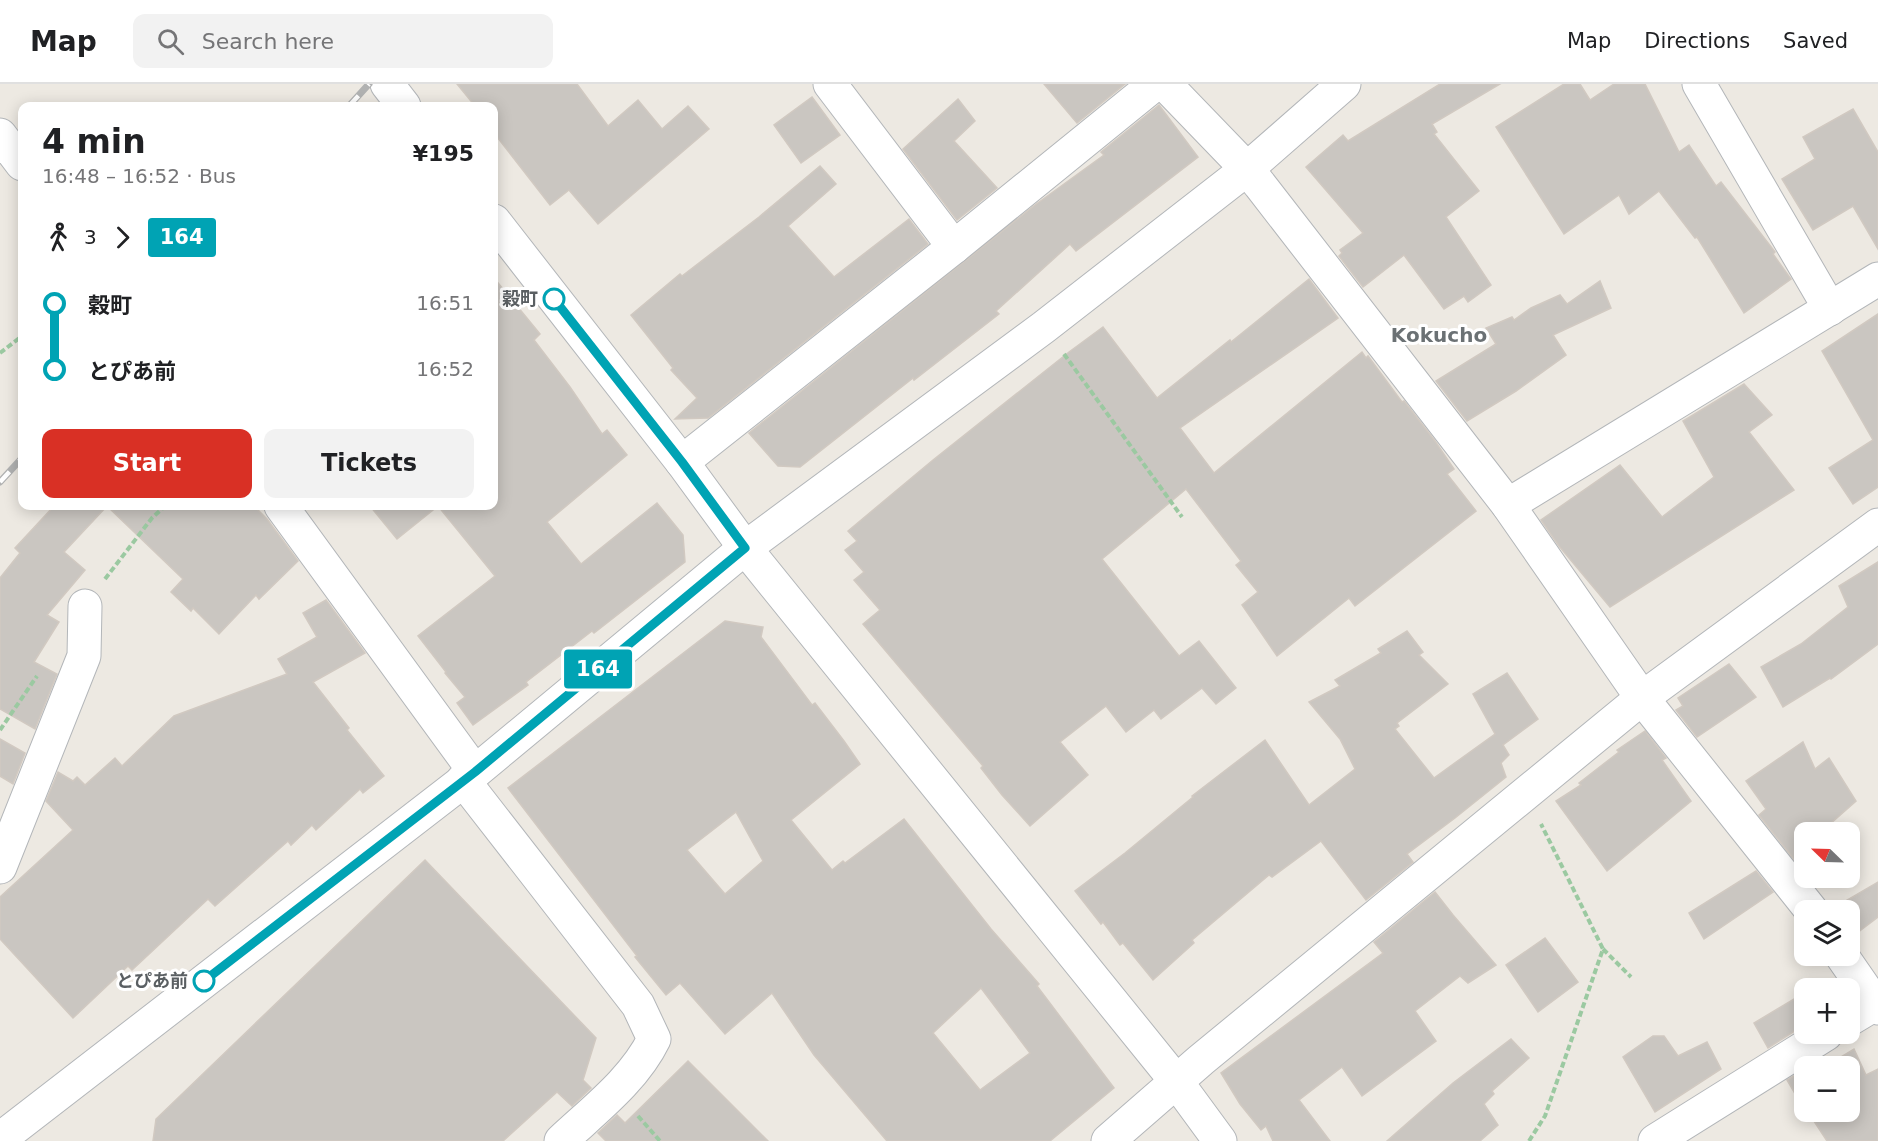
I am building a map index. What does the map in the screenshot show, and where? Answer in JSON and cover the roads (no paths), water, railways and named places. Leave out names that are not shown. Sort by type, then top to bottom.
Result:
[{"type":"street","points":[[387,84],[401,102]]},
{"type":"street","points":[[830,84],[954,247]]},
{"type":"street","points":[[682,462],[954,247],[1155,84]]},
{"type":"street","points":[[1165,84],[1247,169],[1508,505],[1642,698],[1803,900]]},
{"type":"street","points":[[0,1139],[469,776],[745,548],[1044,327],[1247,169],[1344,84]]},
{"type":"street","points":[[1699,84],[1830,309]]},
{"type":"street","points":[[0,135],[18,159]]},
{"type":"street","points":[[498,226],[682,462],[745,548],[1176,1081],[1220,1141]]},
{"type":"street","points":[[1508,505],[1878,279]]},
{"type":"street","points":[[284,510],[469,776],[638,1005],[654,1039],[645,1057],[615,1090],[561,1141]]},
{"type":"street","points":[[1108,1141],[1176,1081],[1642,698],[1878,525]]},
{"type":"street","points":[[0,867],[84,656],[85,606]]},
{"type":"street","points":[[1847,966],[1867,1011]]},
{"type":"street","points":[[1655,1141],[1810,1044]]},
{"type":"railway","points":[[353,102],[369,84]]},
{"type":"railway","points":[[0,482],[18,462]]},
{"type":"place","name":"穀町","points":[[554,299]]},
{"type":"place","name":"とぴあ前","points":[[204,981]]},
{"type":"district","name":"Kokucho","points":[[1439,335]]}]
